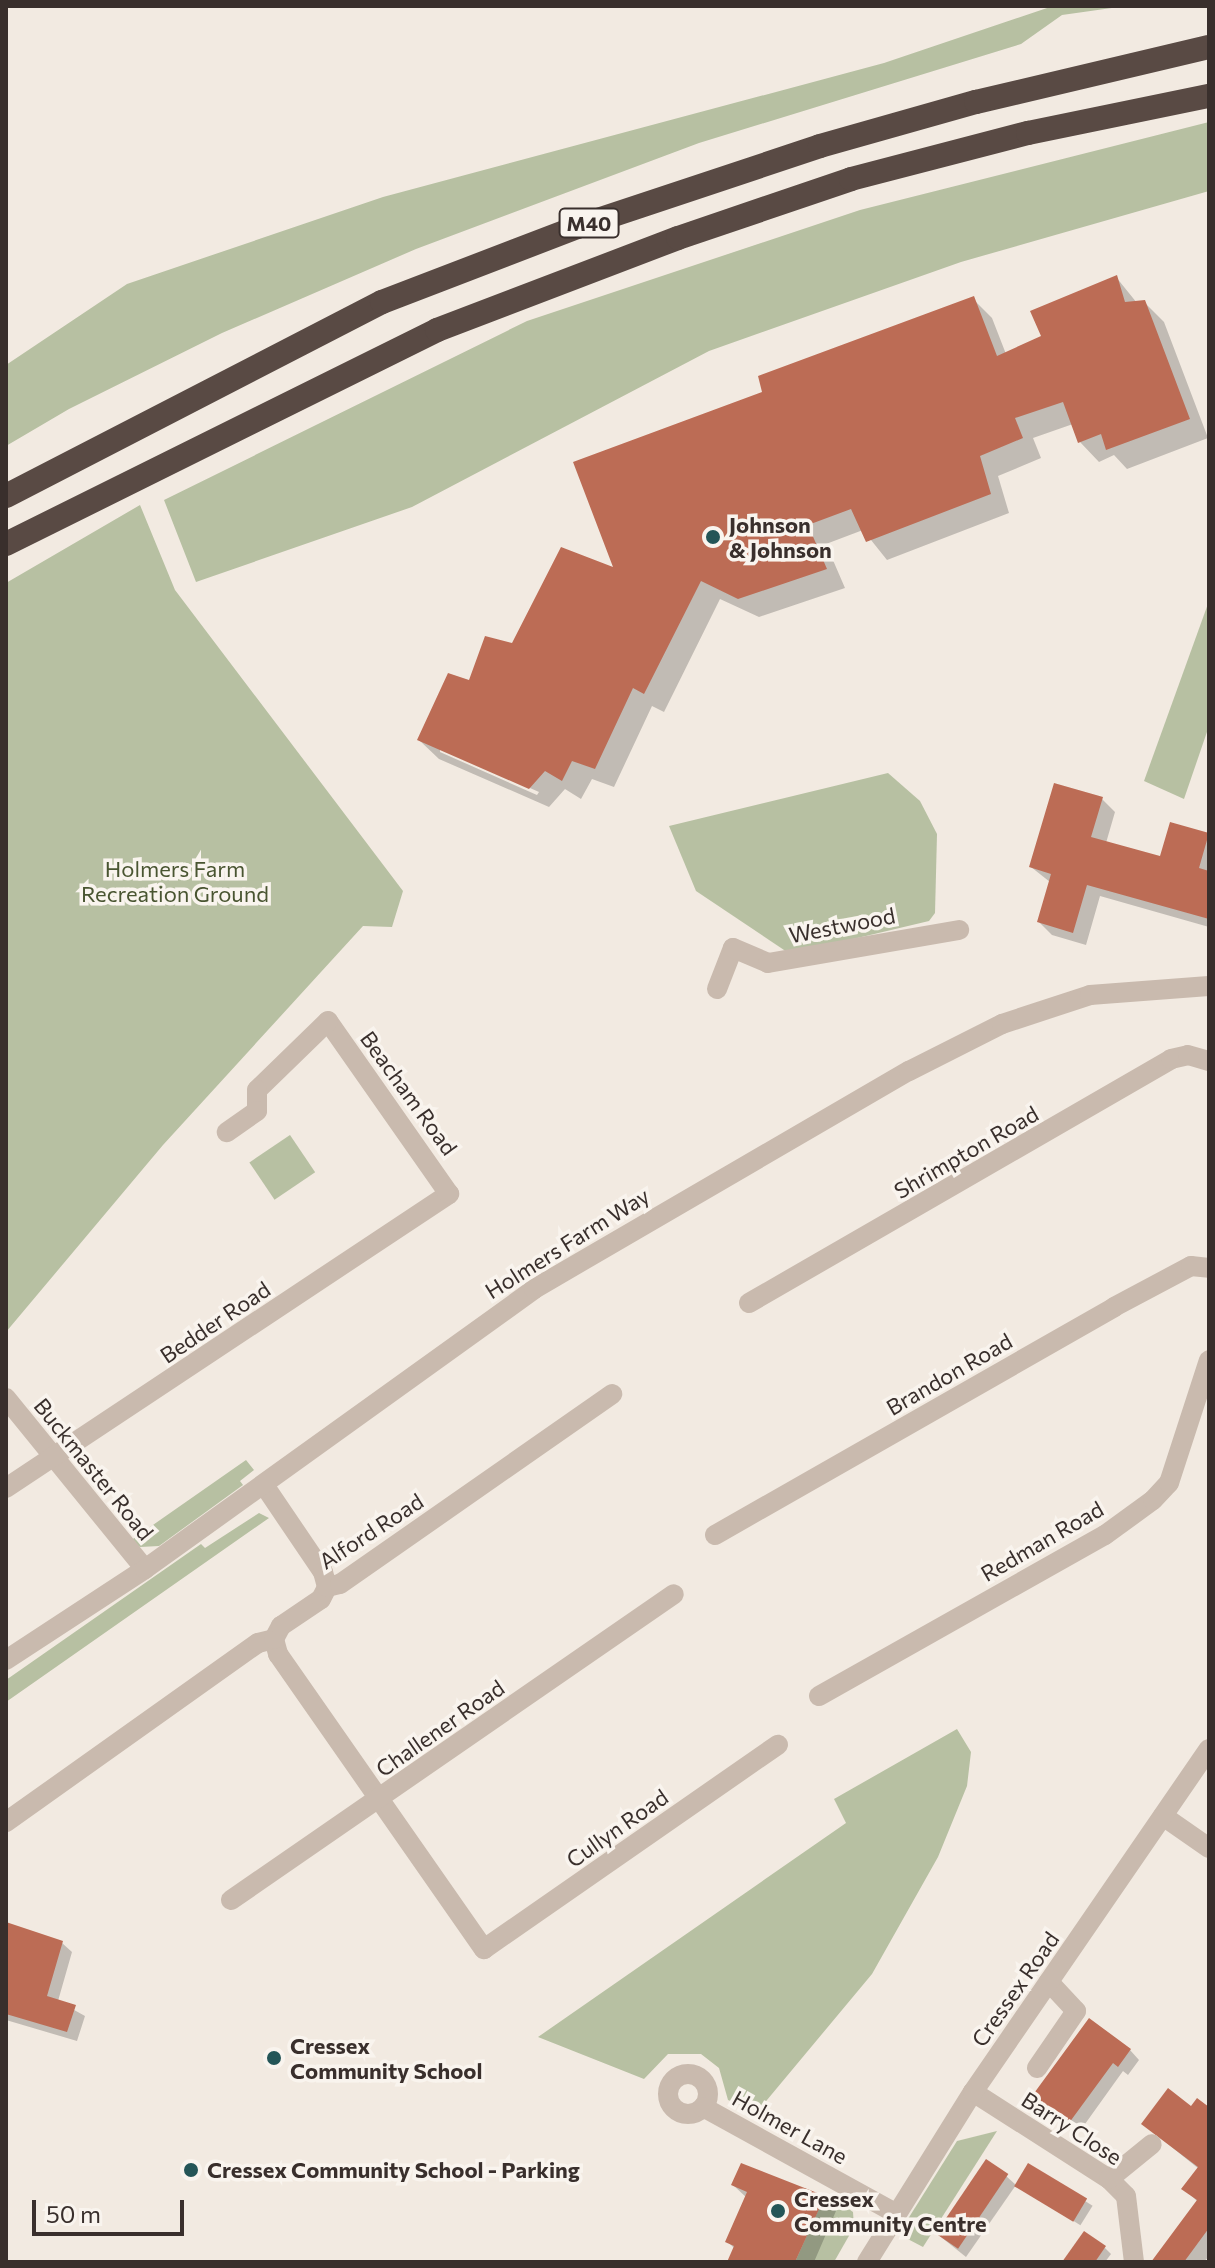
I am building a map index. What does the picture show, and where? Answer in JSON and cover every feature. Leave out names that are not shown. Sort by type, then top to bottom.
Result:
[{"type":"highway","name":"M40","points":[[6,496],[382,302],[563,232],[820,146],[976,102],[1209,47]]},
{"type":"highway","name":"M40","points":[[6,544],[437,330],[678,238],[851,179],[1028,133],[1209,96]]},
{"type":"street","name":"Westwood","points":[[717,989],[733,948],[768,963],[959,930]]},
{"type":"street","name":"Holmers Farm Way","points":[[6,1660],[145,1569],[534,1289],[909,1071],[1002,1024],[1090,995],[1209,986]]},
{"type":"street","name":"Beacham Road","points":[[227,1132],[257,1111],[257,1090],[323,1013],[449,1194]]},
{"type":"street","name":"Shrimpton Road","points":[[749,1303],[1171,1059],[1188,1055],[1209,1061]]},
{"type":"street","name":"Bedder Road","points":[[6,1488],[449,1194]]},
{"type":"street","name":"Brandon Road","points":[[715,1535],[1114,1307],[1191,1266],[1209,1268]]},
{"type":"street","name":"Redman Road","points":[[819,1696],[1105,1535],[1153,1500],[1169,1483],[1209,1360]]},
{"type":"street","name":"Alford Road","points":[[6,1822],[258,1643],[274,1639],[281,1626],[321,1599],[327,1587],[340,1584],[612,1394]]},
{"type":"street","name":"Buckmaster Road","points":[[6,1398],[145,1569]]},
{"type":"street","points":[[264,1485],[323,1572],[327,1587]]},
{"type":"street","name":"Challener Road","points":[[231,1900],[674,1594]]},
{"type":"street","points":[[274,1639],[278,1654],[378,1800]]},
{"type":"street","name":"Cullyn Road","points":[[378,1800],[484,1949],[778,1745]]},
{"type":"street","name":"Cressex Road","points":[[867,2262],[973,2092],[1209,1749]]},
{"type":"street","points":[[1163,1816],[1209,1848]]},
{"type":"street","points":[[1037,2068],[1076,2011],[1049,1982]]},
{"type":"street","name":"Barry Close","points":[[973,2092],[1109,2179],[1126,2196],[1132,2214],[1134,2262]]},
{"type":"street","name":"Holmer Lane","points":[[703,2107],[895,2213]]},
{"type":"street","points":[[1109,2179],[1152,2144]]},
{"type":"green space","points":[[1053,6],[1126,6],[1062,15],[1021,44],[699,143],[416,249],[222,333],[69,409],[6,446],[6,365],[127,284],[383,197],[884,63]]},
{"type":"green space","points":[[1209,122],[1209,191],[961,262],[709,351],[412,507],[196,582],[164,500],[527,321],[860,210]]},
{"type":"green space","name":"Holmers Farm Recreation Ground","points":[[140,505],[175,590],[403,891],[392,927],[363,926],[163,1145],[6,1332],[6,583]]},
{"type":"green space","points":[[1209,601],[1209,726],[1184,799],[1144,781]]},
{"type":"green space","points":[[888,773],[920,801],[937,834],[935,913],[929,921],[790,954],[696,891],[669,826]]},
{"type":"green space","points":[[290,1135],[315,1172],[275,1200],[249,1162]]},
{"type":"green space","points":[[246,1460],[254,1470],[240,1481],[243,1485],[159,1546],[140,1547],[130,1541]]},
{"type":"green space","points":[[259,1513],[269,1518],[6,1702],[6,1680],[201,1544],[205,1548]]},
{"type":"green space","points":[[957,1729],[971,1752],[967,1786],[938,1857],[872,1974],[757,2112],[728,2100],[719,2068],[701,2054],[668,2054],[644,2079],[538,2037],[846,1823],[834,1799]]},
{"type":"green space","points":[[997,2131],[923,2247],[902,2236],[901,2230],[957,2141]]},
{"type":"green space","points":[[826,2193],[853,2212],[854,2227],[834,2262],[795,2262]]},
{"type":"building","name":"Johnson & Johnson","points":[[1117,275],[1125,302],[1145,300],[1190,419],[1106,450],[1101,434],[1078,443],[1063,402],[1015,418],[1023,438],[980,456],[991,494],[866,542],[851,509],[808,525],[827,569],[738,599],[701,581],[644,694],[633,688],[595,769],[572,761],[562,781],[545,771],[529,789],[417,740],[448,673],[469,680],[485,636],[512,643],[561,547],[613,567],[573,462],[762,392],[758,376],[974,296],[997,356],[1041,336],[1030,311]]},
{"type":"building","points":[[1054,783],[1103,797],[1091,837],[1160,856],[1170,822],[1209,833],[1199,868],[1209,871],[1209,919],[1087,885],[1073,933],[1037,922],[1051,874],[1029,867]]},
{"type":"building","points":[[6,1922],[63,1941],[47,1996],[76,2005],[67,2032],[6,2014]]},
{"type":"building","points":[[1089,2018],[1131,2049],[1118,2067],[1113,2063],[1069,2123],[1032,2096]]},
{"type":"building","points":[[1168,2088],[1191,2106],[1197,2098],[1209,2107],[1209,2228],[1184,2262],[1151,2262],[1197,2200],[1181,2189],[1198,2167],[1141,2124]]},
{"type":"building","points":[[986,2159],[1008,2174],[958,2249],[936,2234]]},
{"type":"building","name":"Cressex Community Centre","points":[[741,2163],[825,2196],[795,2262],[727,2262],[734,2246],[725,2242],[747,2192],[731,2185]]},
{"type":"building","points":[[1028,2163],[1087,2199],[1073,2222],[1014,2186]]},
{"type":"building","points":[[1084,2231],[1106,2246],[1095,2262],[1062,2262]]},
{"type":"place","name":"Johnson & Johnson","points":[[713,537]]},
{"type":"place","name":"Cressex Community School","points":[[274,2058]]},
{"type":"place","name":"Cressex Community School - Parking","points":[[191,2170]]},
{"type":"place","name":"Cressex Community Centre","points":[[778,2211]]}]
